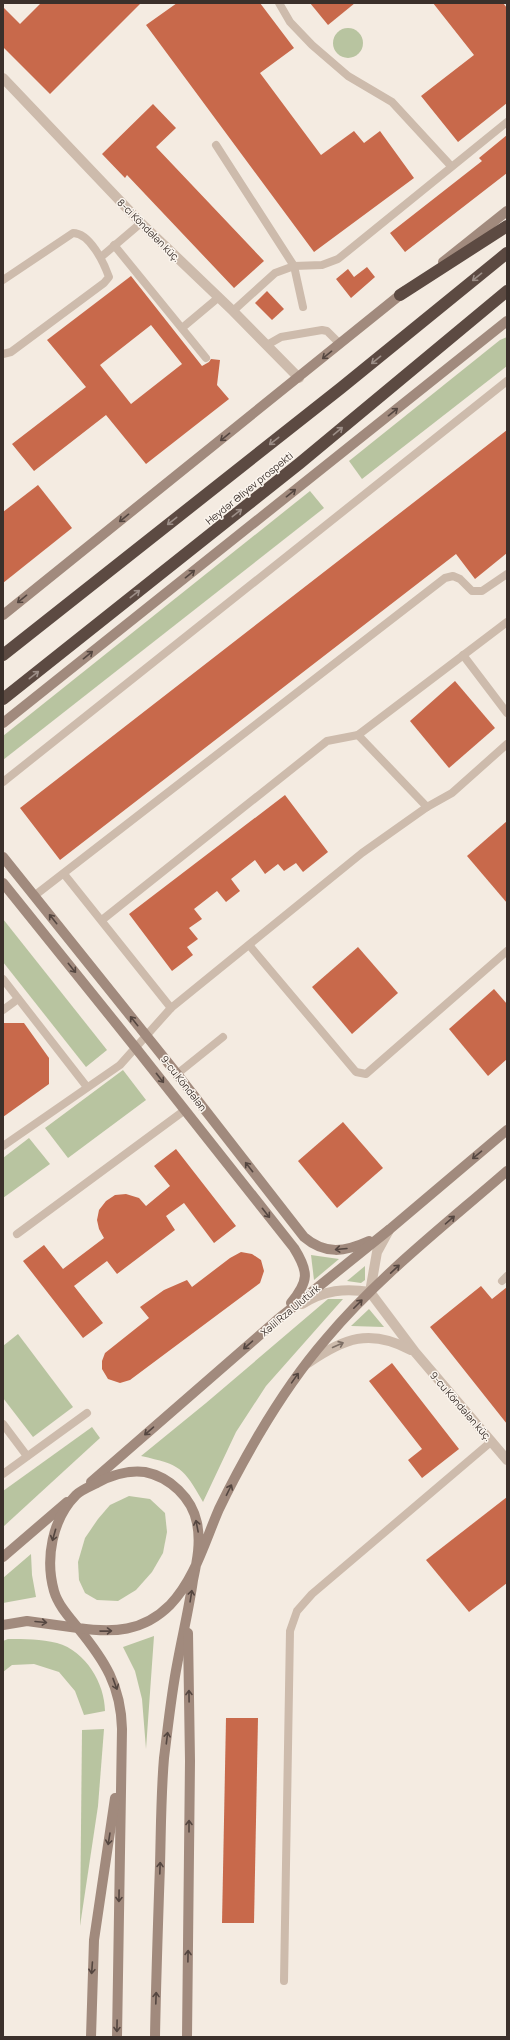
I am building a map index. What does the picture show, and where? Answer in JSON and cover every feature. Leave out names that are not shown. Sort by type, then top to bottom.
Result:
[{"type":"highway","points":[[400,295],[507,226]]},
{"type":"highway","name":"Heydər Əliyev prospekti","points":[[3,655],[341,388],[507,253]]},
{"type":"highway","name":"Heydər Əliyev prospekti","points":[[3,699],[300,463],[507,291]]},
{"type":"main road","points":[[3,615],[299,378],[400,295],[507,211]]},
{"type":"main road","points":[[3,723],[507,321]]},
{"type":"main road","points":[[480,342],[507,328]]},
{"type":"main road","name":"9-cu Köndələn","points":[[3,857],[177,1074],[304,1237],[310,1242],[326,1249],[346,1249],[369,1241],[390,1229]]},
{"type":"main road","name":"9-cu Köndələn","points":[[3,883],[136,1047],[294,1248],[302,1261],[306,1275],[303,1287],[277,1320]]},
{"type":"main road","name":"Xəlil Rza Ulutürk","points":[[77,1494],[277,1320],[390,1229],[507,1130]]},
{"type":"main road","points":[[3,1625],[27,1621],[104,1632],[138,1626],[153,1618],[170,1605],[196,1564],[236,1476],[258,1436],[305,1365],[330,1334],[370,1292],[420,1246],[507,1171]]},
{"type":"main road","points":[[3,1557],[77,1494],[104,1479],[126,1472],[156,1474],[171,1483],[192,1508],[197,1522],[200,1541],[188,1615],[175,1680],[164,1761],[155,2037]]},
{"type":"main road","points":[[77,1494],[66,1508],[54,1534],[50,1555],[50,1572],[54,1592],[60,1604],[101,1658],[112,1677],[119,1696],[121,1711],[121,1759],[117,2037]]},
{"type":"main road","points":[[187,2037],[190,1769],[188,1615]]},
{"type":"main road","points":[[91,2037],[94,1940],[121,1759]]},
{"type":"street","name":"8-ci Köndələn küç.","points":[[3,78],[141,223],[234,311],[299,378]]},
{"type":"street","points":[[277,1320],[308,1300],[328,1292],[353,1289],[370,1292],[377,1252],[390,1229]]},
{"type":"street","name":"9-cu Köndələn küç.","points":[[370,1292],[414,1352],[507,1460]]},
{"type":"street","points":[[305,1365],[337,1344],[364,1337],[386,1337],[392,1333],[393,1326],[389,1317]]},
{"type":"street","points":[[379,1337],[394,1342],[414,1352]]},
{"type":"lane","points":[[279,3],[290,22],[312,46],[348,76],[392,102],[451,166]]},
{"type":"lane","points":[[234,311],[275,273],[294,266],[322,265],[338,259],[507,122]]},
{"type":"lane","points":[[216,145],[294,266],[303,307]]},
{"type":"lane","points":[[101,257],[141,223]]},
{"type":"lane","points":[[3,280],[73,232],[84,236],[101,257],[109,277],[104,283],[11,352],[3,354]]},
{"type":"lane","points":[[114,245],[206,358]]},
{"type":"lane","points":[[182,328],[219,297]]},
{"type":"lane","points":[[267,345],[281,337],[322,330],[328,331],[340,344]]},
{"type":"lane","points":[[3,782],[507,381]]},
{"type":"lane","points":[[34,896],[445,578],[453,576],[460,579],[472,591],[482,590],[507,574]]},
{"type":"lane","points":[[102,920],[327,741],[358,735],[507,622]]},
{"type":"lane","points":[[463,655],[507,713]]},
{"type":"lane","points":[[358,735],[427,807]]},
{"type":"lane","points":[[3,1146],[120,1064],[171,1008],[362,853],[427,807],[452,793],[507,744]]},
{"type":"lane","points":[[64,874],[171,1008]]},
{"type":"lane","points":[[249,945],[356,1072],[366,1074],[507,952]]},
{"type":"lane","points":[[3,979],[87,1087]]},
{"type":"lane","points":[[3,1010],[18,999]]},
{"type":"lane","points":[[177,1074],[223,1037]]},
{"type":"lane","points":[[17,1234],[185,1110]]},
{"type":"lane","points":[[3,1474],[88,1413]]},
{"type":"lane","points":[[3,1424],[28,1456]]},
{"type":"lane","points":[[284,1982],[290,1632],[297,1611],[312,1594],[492,1442]]},
{"type":"green space","points":[[348,28],[358,33],[363,43],[358,53],[348,58],[338,53],[333,43],[338,33]]},
{"type":"green space","points":[[507,337],[507,366],[362,479],[349,461],[500,340]]},
{"type":"green space","points":[[310,491],[324,508],[3,760],[3,736]]},
{"type":"green space","points":[[3,919],[107,1050],[86,1067],[3,962]]},
{"type":"green space","points":[[123,1070],[146,1100],[68,1158],[45,1128]]},
{"type":"green space","points":[[29,1138],[50,1164],[3,1198],[3,1158]]},
{"type":"green space","points":[[311,1255],[339,1259],[314,1280]]},
{"type":"green space","points":[[365,1266],[365,1280],[361,1283],[347,1281]]},
{"type":"green space","points":[[328,1299],[343,1299],[266,1386],[236,1432],[203,1502],[190,1481],[180,1469],[165,1462],[141,1456],[206,1403]]},
{"type":"green space","points":[[369,1309],[384,1327],[351,1326]]},
{"type":"green space","points":[[18,1334],[73,1407],[33,1437],[3,1398],[3,1346]]},
{"type":"green space","points":[[92,1427],[100,1438],[3,1527],[3,1491]]},
{"type":"green space","points":[[129,1496],[150,1499],[165,1513],[167,1532],[163,1553],[152,1572],[136,1590],[118,1601],[97,1600],[85,1593],[79,1580],[78,1562],[85,1538],[110,1505]]},
{"type":"green space","points":[[31,1554],[32,1575],[36,1597],[3,1603],[3,1578]]},
{"type":"green space","points":[[154,1636],[146,1749],[142,1699],[135,1671],[123,1647]]},
{"type":"green space","points":[[8,1639],[57,1643],[77,1653],[92,1670],[102,1690],[105,1711],[84,1715],[75,1691],[59,1672],[34,1664],[12,1665],[3,1672],[3,1641]]},
{"type":"green space","points":[[104,1729],[98,1806],[80,1926],[82,1730]]},
{"type":"building","points":[[41,3],[141,3],[50,94],[3,47],[3,7],[20,24]]},
{"type":"building","points":[[177,3],[260,3],[294,48],[260,73],[321,155],[354,131],[364,143],[380,131],[414,178],[314,252],[146,25]]},
{"type":"building","points":[[310,3],[355,3],[328,25]]},
{"type":"building","points":[[433,3],[503,3],[507,8],[507,103],[458,142],[421,96],[474,55]]},
{"type":"building","points":[[153,104],[176,128],[156,147],[264,261],[234,288],[127,175],[125,178],[102,154]]},
{"type":"building","points":[[507,135],[507,173],[405,252],[390,233],[482,161],[479,158]]},
{"type":"building","points":[[367,267],[375,277],[351,298],[336,279],[348,269],[354,277]]},
{"type":"building","points":[[131,276],[202,366],[211,359],[220,360],[217,385],[229,399],[146,464],[106,415],[34,471],[12,444],[86,387],[47,340]],"holes":[[[151,325],[182,364],[131,404],[100,365]]]},
{"type":"building","points":[[267,291],[284,309],[272,320],[255,303]]},
{"type":"building","points":[[507,430],[507,553],[475,579],[456,554],[60,860],[20,808]]},
{"type":"building","points":[[38,485],[72,528],[3,583],[3,512]]},
{"type":"building","points":[[455,681],[495,728],[449,768],[410,721]]},
{"type":"building","points":[[285,795],[328,852],[303,872],[296,863],[284,871],[278,864],[265,874],[255,860],[231,879],[240,891],[226,902],[217,891],[194,909],[202,919],[189,928],[198,939],[187,947],[193,955],[172,971],[129,914]]},
{"type":"building","points":[[507,821],[507,903],[467,856]]},
{"type":"building","points":[[358,947],[398,993],[352,1034],[312,987]]},
{"type":"building","points":[[494,989],[507,1004],[507,1059],[488,1076],[449,1029]]},
{"type":"building","points":[[3,1023],[24,1023],[49,1058],[49,1084],[3,1117]]},
{"type":"building","points":[[343,1122],[383,1168],[337,1208],[298,1161]]},
{"type":"building","points":[[176,1149],[236,1226],[214,1243],[184,1203],[166,1216],[175,1230],[117,1274],[107,1261],[74,1286],[103,1323],[83,1338],[23,1261],[44,1245],[63,1269],[104,1238],[99,1229],[97,1220],[99,1210],[106,1201],[115,1195],[126,1194],[139,1198],[146,1206],[170,1186],[154,1166]]},
{"type":"building","points":[[241,1252],[252,1254],[261,1260],[264,1271],[260,1283],[130,1380],[120,1383],[108,1379],[102,1369],[102,1361],[105,1353],[149,1318],[140,1307],[164,1290],[187,1280],[192,1287],[230,1258]]},
{"type":"building","points":[[481,1286],[492,1299],[507,1287],[507,1424],[430,1327]]},
{"type":"building","points":[[392,1363],[459,1449],[422,1478],[408,1460],[422,1449],[369,1381]]},
{"type":"building","points":[[507,1497],[507,1583],[469,1612],[426,1560]]},
{"type":"building","points":[[226,1718],[258,1718],[254,1923],[222,1923]]}]
